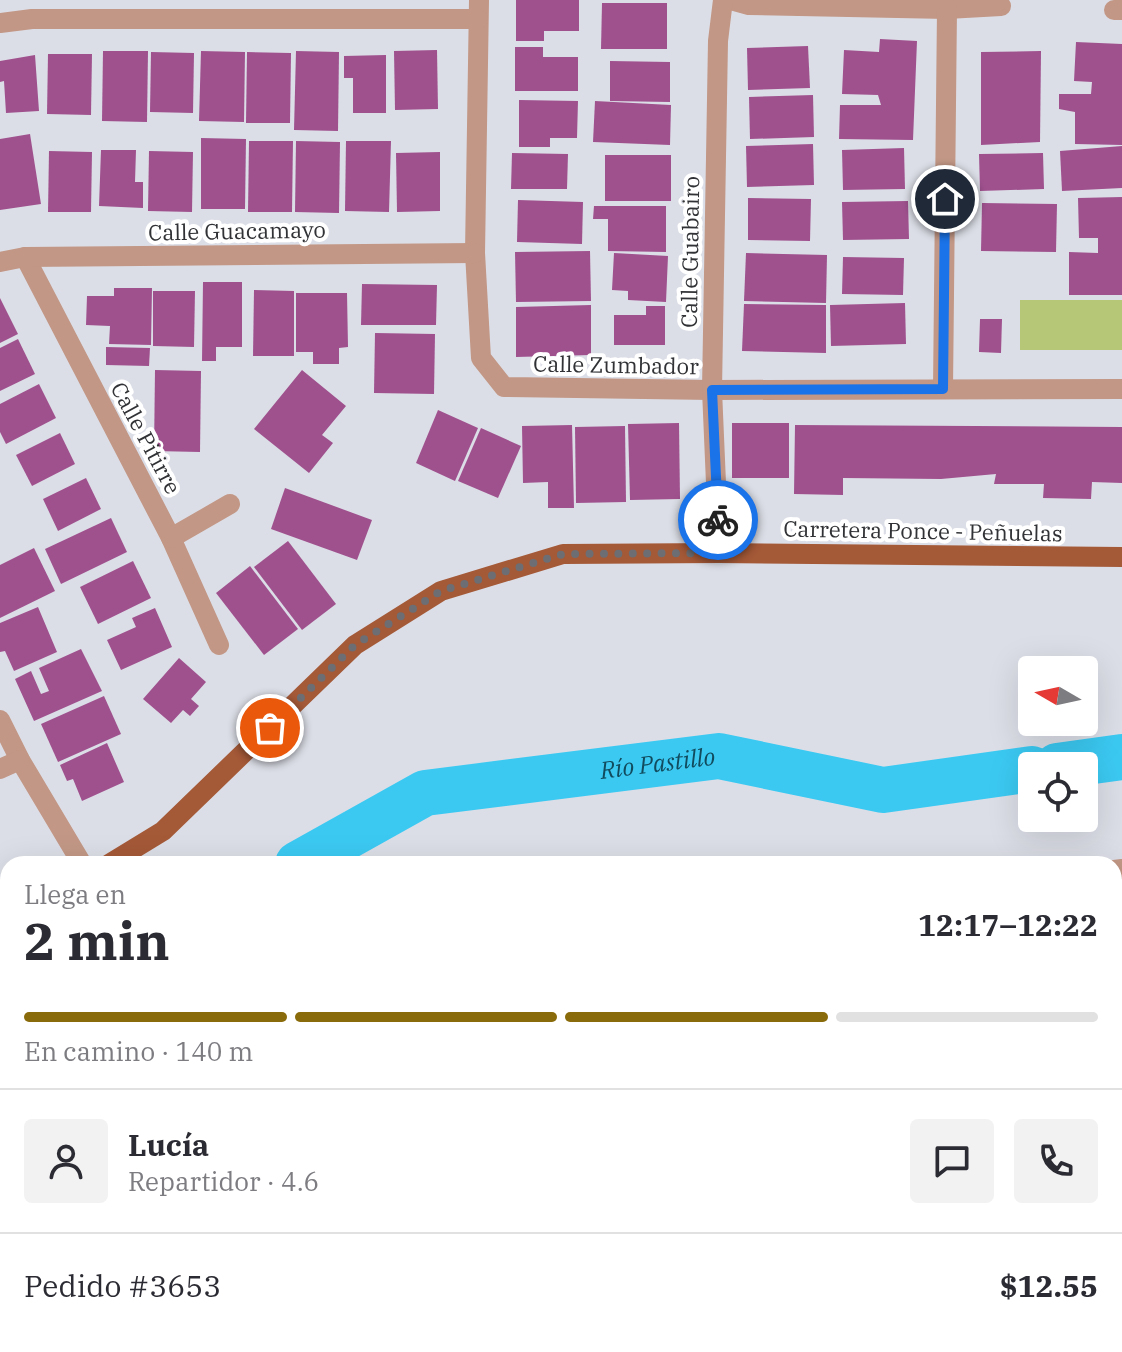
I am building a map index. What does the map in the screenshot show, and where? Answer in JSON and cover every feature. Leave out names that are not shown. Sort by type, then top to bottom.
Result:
[{"type":"main road","name":"Carretera Ponce - Peñuelas","points":[[122,856],[163,831],[355,645],[441,591],[563,554],[1122,557]]},
{"type":"street","name":"Calle Guabairo","points":[[719,553],[712,390],[718,41],[723,0]]},
{"type":"street","points":[[731,0],[749,5],[947,9],[1001,6]]},
{"type":"street","name":"Calle Zumbador","points":[[478,9],[475,253],[481,358],[504,387],[1122,389]]},
{"type":"street","points":[[0,23],[32,19],[478,9]]},
{"type":"street","points":[[943,389],[947,9]]},
{"type":"street","name":"Calle Guacamayo","points":[[0,262],[25,257],[475,253]]},
{"type":"street","name":"Calle Pitirre","points":[[25,257],[171,538],[219,645]]},
{"type":"street","points":[[171,538],[230,504]]},
{"type":"street","points":[[0,720],[77,856]]},
{"type":"street","points":[[0,769],[20,760]]},
{"type":"green space","points":[[1020,300],[1122,300],[1122,350],[1020,350]]},
{"type":"building","points":[[516,0],[579,0],[579,31],[544,31],[544,41],[516,41]]},
{"type":"building","points":[[602,3],[667,3],[667,49],[601,49]]},
{"type":"building","points":[[880,39],[917,41],[913,140],[839,139],[840,105],[881,105],[878,95],[842,94],[844,50],[879,52]]},
{"type":"building","points":[[1076,42],[1122,44],[1122,145],[1075,144],[1075,112],[1059,109],[1059,94],[1091,94],[1092,82],[1074,81]]},
{"type":"building","points":[[808,46],[810,88],[748,90],[747,48]]},
{"type":"building","points":[[515,47],[543,47],[543,57],[578,57],[578,91],[515,91]]},
{"type":"building","points":[[437,50],[438,109],[395,110],[394,51]]},
{"type":"building","points":[[103,51],[148,51],[147,122],[102,121]]},
{"type":"building","points":[[201,51],[245,52],[244,122],[199,121]]},
{"type":"building","points":[[296,51],[339,52],[338,131],[294,130]]},
{"type":"building","points":[[1041,51],[1040,142],[981,145],[981,52]]},
{"type":"building","points":[[151,52],[194,53],[193,113],[150,112]]},
{"type":"building","points":[[247,52],[291,53],[290,123],[246,123]]},
{"type":"building","points":[[48,54],[92,54],[91,115],[47,114]]},
{"type":"building","points":[[35,55],[39,111],[6,113],[4,81],[0,82],[0,61]]},
{"type":"building","points":[[386,55],[386,113],[353,113],[353,78],[344,78],[344,56]]},
{"type":"building","points":[[610,61],[670,62],[670,102],[610,101]]},
{"type":"building","points":[[813,95],[814,137],[750,139],[749,97]]},
{"type":"building","points":[[519,100],[578,101],[577,138],[550,138],[550,147],[519,147]]},
{"type":"building","points":[[595,101],[671,105],[670,145],[593,142]]},
{"type":"building","points":[[30,134],[41,204],[0,210],[0,139]]},
{"type":"building","points":[[201,138],[246,139],[245,209],[201,209]]},
{"type":"building","points":[[249,141],[293,141],[292,212],[248,212]]},
{"type":"building","points":[[296,141],[340,142],[339,213],[295,212]]},
{"type":"building","points":[[346,141],[391,141],[389,212],[345,211]]},
{"type":"building","points":[[813,144],[814,185],[747,187],[746,146]]},
{"type":"building","points":[[1122,146],[1122,188],[1062,191],[1060,151]]},
{"type":"building","points":[[904,148],[905,189],[843,190],[842,150]]},
{"type":"building","points":[[101,150],[136,150],[135,182],[143,182],[143,208],[99,206]]},
{"type":"building","points":[[49,151],[92,152],[91,212],[48,212]]},
{"type":"building","points":[[149,151],[193,152],[192,212],[148,211]]},
{"type":"building","points":[[440,152],[440,211],[397,212],[396,153]]},
{"type":"building","points":[[512,153],[568,154],[567,189],[511,189]]},
{"type":"building","points":[[1043,153],[1044,189],[980,191],[979,154]]},
{"type":"building","points":[[605,155],[671,155],[671,201],[605,201]]},
{"type":"building","points":[[1122,197],[1122,295],[1069,295],[1069,252],[1098,253],[1098,238],[1079,238],[1078,198]]},
{"type":"building","points":[[748,198],[811,199],[810,241],[748,240]]},
{"type":"building","points":[[518,200],[583,202],[582,244],[517,242]]},
{"type":"building","points":[[908,201],[909,239],[843,240],[842,202]]},
{"type":"building","points":[[982,203],[1057,204],[1056,252],[981,251]]},
{"type":"building","points":[[594,206],[666,206],[666,252],[608,251],[608,219],[593,219]]},
{"type":"building","points":[[590,251],[591,301],[516,302],[515,252]]},
{"type":"building","points":[[614,253],[668,256],[666,302],[628,300],[628,291],[612,290]]},
{"type":"building","points":[[746,253],[827,255],[826,303],[744,301]]},
{"type":"building","points":[[843,257],[904,258],[903,295],[842,294]]},
{"type":"building","points":[[203,282],[242,282],[242,347],[216,347],[216,361],[202,361]]},
{"type":"building","points":[[362,284],[437,285],[436,325],[361,325]]},
{"type":"building","points":[[114,288],[152,288],[151,345],[109,344],[110,326],[86,325],[87,296],[114,296]]},
{"type":"building","points":[[254,290],[294,291],[294,356],[253,356]]},
{"type":"building","points":[[153,291],[195,291],[194,347],[153,346]]},
{"type":"building","points":[[296,293],[347,293],[348,347],[339,348],[339,364],[313,364],[313,352],[296,352]]},
{"type":"building","points":[[0,298],[18,334],[0,343]]},
{"type":"building","points":[[905,303],[906,344],[831,346],[830,305]]},
{"type":"building","points":[[744,304],[826,305],[826,353],[742,351]]},
{"type":"building","points":[[591,305],[591,355],[516,357],[516,307]]},
{"type":"building","points":[[646,306],[665,306],[665,345],[614,345],[614,315],[646,315]]},
{"type":"building","points":[[980,319],[1002,319],[1001,353],[979,352]]},
{"type":"building","points":[[375,333],[435,334],[434,394],[374,393]]},
{"type":"building","points":[[18,339],[35,374],[0,391],[0,348]]},
{"type":"building","points":[[106,347],[150,348],[149,366],[106,365]]},
{"type":"building","points":[[155,370],[201,371],[200,452],[154,451]]},
{"type":"building","points":[[302,370],[346,406],[322,435],[333,443],[309,473],[254,429]]},
{"type":"building","points":[[39,384],[56,418],[6,444],[0,432],[0,404]]},
{"type":"building","points":[[438,410],[478,428],[455,481],[416,463]]},
{"type":"building","points":[[679,423],[680,499],[630,500],[628,424]]},
{"type":"building","points":[[732,423],[789,423],[789,478],[732,478]]},
{"type":"building","points":[[572,425],[574,508],[548,508],[548,482],[523,483],[522,426]]},
{"type":"building","points":[[795,425],[1122,427],[1122,483],[1092,482],[1091,499],[1043,498],[1044,484],[994,484],[996,474],[941,479],[843,478],[843,495],[794,494]]},
{"type":"building","points":[[625,426],[626,502],[576,503],[575,427]]},
{"type":"building","points":[[481,428],[521,446],[498,498],[458,481]]},
{"type":"building","points":[[60,433],[75,464],[32,486],[16,455]]},
{"type":"building","points":[[86,478],[101,509],[58,531],[43,499]]},
{"type":"building","points":[[285,488],[372,520],[357,560],[271,529]]},
{"type":"building","points":[[111,518],[127,552],[61,584],[45,549]]},
{"type":"building","points":[[288,541],[336,604],[302,630],[254,567]]},
{"type":"building","points":[[34,548],[55,591],[0,618],[0,565]]},
{"type":"building","points":[[133,561],[151,598],[98,624],[80,587]]},
{"type":"building","points":[[250,566],[298,629],[264,655],[216,593]]},
{"type":"building","points":[[38,607],[57,652],[14,671],[5,651],[0,652],[0,623]]},
{"type":"building","points":[[155,608],[172,647],[121,670],[107,640],[136,627],[132,618]]},
{"type":"building","points":[[81,649],[102,691],[34,721],[15,679],[31,671],[41,694],[49,691],[39,668]]},
{"type":"building","points":[[179,658],[206,682],[191,699],[199,706],[190,716],[183,710],[171,723],[143,699]]},
{"type":"building","points":[[104,696],[121,734],[58,762],[41,724]]},
{"type":"building","points":[[107,743],[124,782],[82,801],[73,779],[67,781],[60,765]]},
{"type":"waterway","name":"Río Pastillo","points":[[312,856],[425,793],[719,756],[883,790],[1018,771]]},
{"type":"waterway","name":"Río Pastillo","points":[[1098,760],[1122,757]]},
{"type":"way so far","points":[[270,728],[355,645],[441,591],[563,554],[719,553],[718,520]]},
{"type":"route","points":[[718,520],[712,390],[943,389],[945,199]]}]
